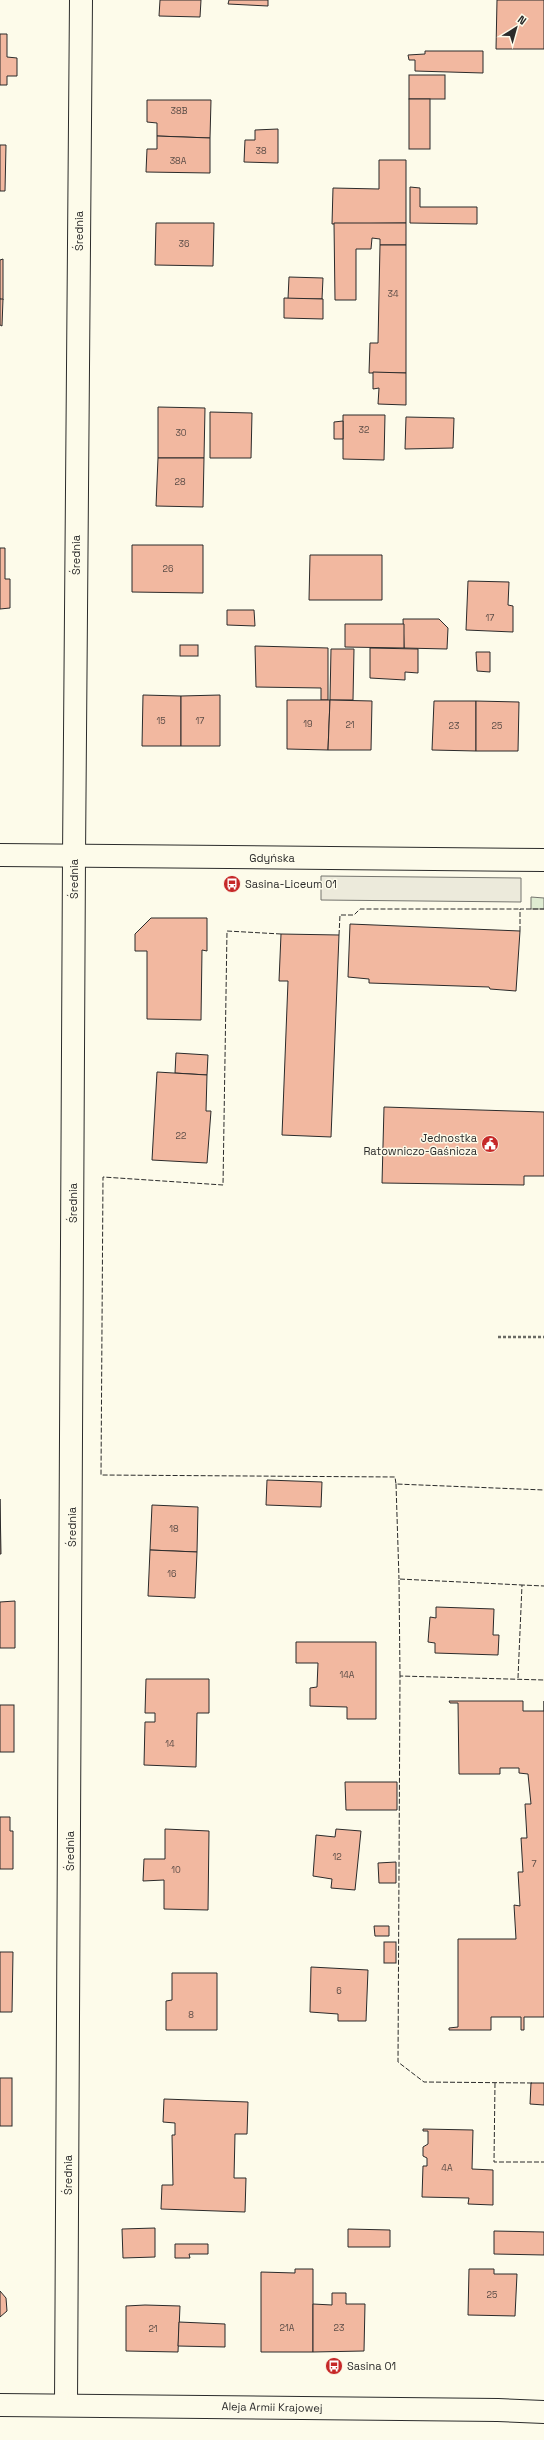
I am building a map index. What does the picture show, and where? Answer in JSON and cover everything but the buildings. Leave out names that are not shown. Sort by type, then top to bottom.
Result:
[{"type":"street","name":"Średnia","points":[[66,2405],[74,857],[81,0]]},
{"type":"street","name":"Gdyńska","points":[[0,855],[74,857],[544,860]]},
{"type":"street","name":"Aleja Armii Krajowej","points":[[0,2405],[498,2410],[544,2412]]},
{"type":"path","points":[[498,1337],[544,1337]]},
{"type":"green space","points":[[531,897],[544,898],[544,909],[531,909]]},
{"type":"shaded area","points":[[321,876],[521,878],[521,902],[321,900]]},
{"type":"fence","points":[[339,935],[340,915],[354,915],[360,909],[520,909]]},
{"type":"fence","points":[[520,931],[520,909],[544,909]]},
{"type":"fence","points":[[281,934],[227,931],[223,1185],[103,1177],[101,1475],[395,1477],[396,1484],[544,1490]]},
{"type":"fence","points":[[396,1484],[399,1579]]},
{"type":"fence","points":[[400,1676],[399,1579],[522,1585]]},
{"type":"fence","points":[[518,1678],[522,1585],[544,1586]]},
{"type":"fence","points":[[532,2083],[424,2082],[398,2062],[400,1676],[544,1680]]},
{"type":"fence","points":[[495,2083],[494,2162],[544,2162]]},
{"type":"place","name":"Sasina-Liceum 01","points":[[232,884]]},
{"type":"place","name":"Jednostka Ratowniczo-Gaśnicza","points":[[490,1144]]},
{"type":"place","name":"Sasina 01","points":[[334,2366]]}]
